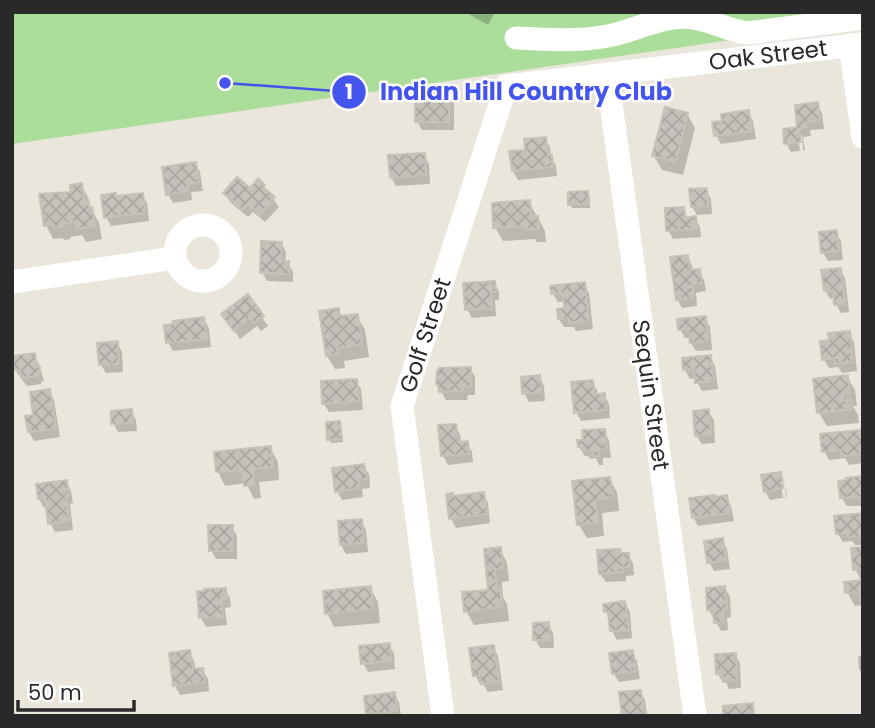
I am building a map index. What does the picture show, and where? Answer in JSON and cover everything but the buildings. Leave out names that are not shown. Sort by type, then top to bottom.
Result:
[{"type":"street","points":[[634,28],[653,12]]},
{"type":"street","points":[[516,38],[577,40],[609,36],[671,18],[688,17],[748,33],[863,18]]},
{"type":"street","points":[[857,44],[863,137]]},
{"type":"street","name":"Oak Street","points":[[506,86],[857,44]]},
{"type":"street","name":"Sequin Street","points":[[607,74],[695,716]]},
{"type":"street","name":"Golf Street","points":[[443,716],[402,406],[506,86]]},
{"type":"street","points":[[12,282],[174,258]]},
{"type":"green space","points":[[12,12],[863,12],[863,21],[12,144]]},
{"type":"place","name":"Indian Hill Country Club","points":[[225,83]]}]
